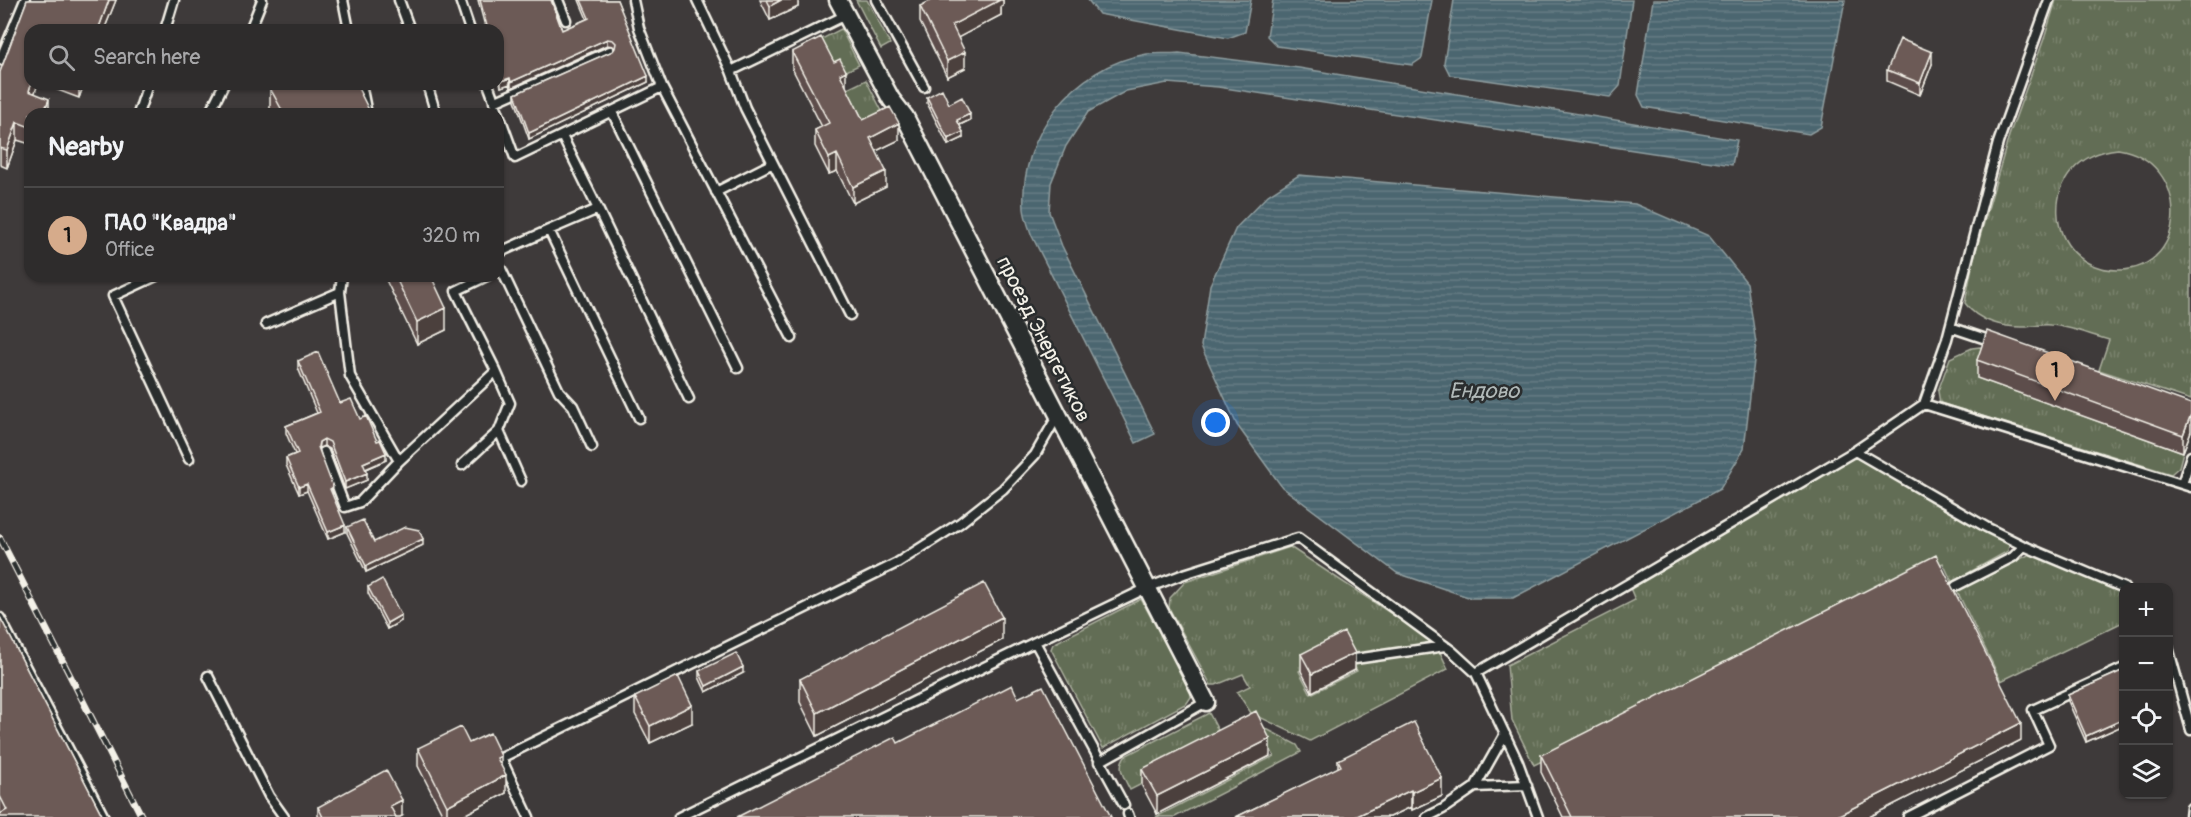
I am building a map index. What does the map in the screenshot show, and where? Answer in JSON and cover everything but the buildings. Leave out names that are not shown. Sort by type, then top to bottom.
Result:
[{"type":"street","name":"проезд Энергетиков","points":[[842,7],[891,99],[905,117],[1206,702]]},
{"type":"lane","points":[[0,60],[26,0]]},
{"type":"lane","points":[[167,24],[174,0]]},
{"type":"lane","points":[[252,24],[262,0]]},
{"type":"lane","points":[[343,0],[348,24]]},
{"type":"lane","points":[[399,0],[408,24]]},
{"type":"lane","points":[[460,0],[468,24]]},
{"type":"lane","points":[[558,0],[566,20]]},
{"type":"lane","points":[[633,0],[639,28],[662,87],[792,338]]},
{"type":"lane","points":[[697,0],[731,71],[745,108],[850,315]]},
{"type":"lane","points":[[876,0],[924,87]]},
{"type":"lane","points":[[1476,673],[1855,451],[1924,404],[1950,327],[1998,143],[2049,0]]},
{"type":"lane","points":[[731,71],[842,7]]},
{"type":"lane","points":[[494,102],[609,51]]},
{"type":"lane","points":[[504,129],[515,158],[662,87]]},
{"type":"lane","points":[[140,108],[146,90]]},
{"type":"lane","points":[[212,108],[221,90]]},
{"type":"lane","points":[[362,90],[366,108]]},
{"type":"lane","points":[[429,90],[434,108]]},
{"type":"lane","points":[[490,90],[496,108]]},
{"type":"lane","points":[[612,112],[738,368]]},
{"type":"lane","points":[[562,136],[689,399]]},
{"type":"lane","points":[[716,192],[773,163]]},
{"type":"lane","points":[[504,250],[598,209]]},
{"type":"lane","points":[[549,230],[639,418]]},
{"type":"lane","points":[[504,277],[559,391],[573,406],[592,447]]},
{"type":"lane","points":[[143,282],[113,296],[189,459]]},
{"type":"lane","points":[[341,282],[339,292],[350,376],[399,461]]},
{"type":"lane","points":[[462,465],[499,431],[510,403],[456,291],[475,282]]},
{"type":"lane","points":[[266,324],[339,292]]},
{"type":"lane","points":[[1950,327],[2005,345]]},
{"type":"lane","points":[[324,452],[345,507],[360,502],[399,461],[496,371]]},
{"type":"lane","points":[[1924,404],[2191,487]]},
{"type":"lane","points":[[529,817],[501,758],[897,564],[960,523],[1003,489],[1035,455],[1058,415]]},
{"type":"lane","points":[[499,431],[521,481]]},
{"type":"lane","points":[[1855,451],[1939,501],[2025,546],[2119,586]]},
{"type":"lane","points":[[2182,484],[2191,456]]},
{"type":"lane","points":[[679,817],[1146,588],[1298,538],[1445,646],[1476,673],[1527,785],[1538,817]]},
{"type":"lane","points":[[1956,586],[2013,557],[2025,546]]},
{"type":"lane","points":[[0,618],[104,817]]},
{"type":"lane","points":[[1035,642],[1127,812]]},
{"type":"lane","points":[[1355,659],[1445,646]]},
{"type":"lane","points":[[2173,662],[2191,730]]},
{"type":"lane","points":[[1908,817],[2049,745],[2032,710],[2119,670]]},
{"type":"lane","points":[[208,676],[269,796],[284,817]]},
{"type":"lane","points":[[1099,762],[1206,702]]},
{"type":"lane","points":[[1427,817],[1475,787],[1505,735]]},
{"type":"lane","points":[[1475,787],[1527,785]]},
{"type":"lane","points":[[2190,817],[2191,808]]},
{"type":"green space","points":[[856,0],[867,0],[890,44],[881,49]]},
{"type":"green space","points":[[2056,0],[2191,0],[2191,400],[2099,370],[2109,340],[2057,326],[2001,325],[1977,315],[1965,303],[1973,261],[2009,136]],"holes":[[[2118,149],[2142,157],[2159,172],[2169,192],[2173,213],[2170,234],[2159,252],[2143,265],[2119,270],[2093,265],[2074,253],[2062,234],[2058,213],[2061,191],[2071,171],[2090,157]]]},
{"type":"green space","points":[[841,29],[859,65],[834,77],[816,42]]},
{"type":"green space","points":[[866,80],[886,119],[861,131],[841,92]]},
{"type":"green space","points":[[1972,348],[1987,348],[1977,378],[2183,452],[2179,467],[2171,474],[1940,403],[1938,391],[1950,358]]},
{"type":"green space","points":[[1855,457],[2007,542],[2008,551],[1952,582],[1943,563],[1534,765],[1512,720],[1507,665],[1635,600],[1630,588]]},
{"type":"green space","points":[[1290,547],[1436,643],[1350,657],[1345,647],[1299,671],[1311,694],[1357,671],[1353,663],[1439,650],[1448,669],[1310,741],[1251,713],[1237,692],[1250,686],[1243,674],[1211,685],[1169,608],[1170,598],[1185,582]]},
{"type":"green space","points":[[2032,553],[2119,591],[2119,624],[2001,681],[1957,591]]},
{"type":"green space","points":[[1141,599],[1191,691],[1191,697],[1187,703],[1103,748],[1051,649],[1053,644]]},
{"type":"green space","points":[[1209,713],[1224,742],[1130,790],[1121,769],[1125,756]]},
{"type":"green space","points":[[1257,724],[1297,745],[1301,752],[1175,817],[1156,817],[1274,756]]},
{"type":"water","points":[[1088,0],[1251,0],[1245,32],[1228,38],[1099,14]]},
{"type":"water","points":[[1273,0],[1432,0],[1422,58],[1412,65],[1277,46],[1267,36]]},
{"type":"water","points":[[1454,0],[1632,0],[1620,86],[1610,97],[1450,75],[1444,63]]},
{"type":"water","points":[[1653,0],[1845,0],[1821,127],[1809,134],[1644,107],[1638,95]]},
{"type":"water","points":[[1179,53],[1299,68],[1737,140],[1732,165],[1218,87],[1167,83],[1126,91],[1088,112],[1066,146],[1051,183],[1049,212],[1062,246],[1155,434],[1136,443],[1032,236],[1024,209],[1025,182],[1031,156],[1041,131],[1074,89],[1096,73],[1120,61],[1147,54]]},
{"type":"water","name":"Ендово","points":[[1299,175],[1635,204],[1709,236],[1747,283],[1756,343],[1744,449],[1720,489],[1513,598],[1471,598],[1397,573],[1282,487],[1237,425],[1201,346],[1210,285],[1236,228],[1268,195]]},
{"type":"railway","points":[[0,538],[142,817]]},
{"type":"place","name":"ПАО \"Квадра\"","points":[[2055,401]]}]
